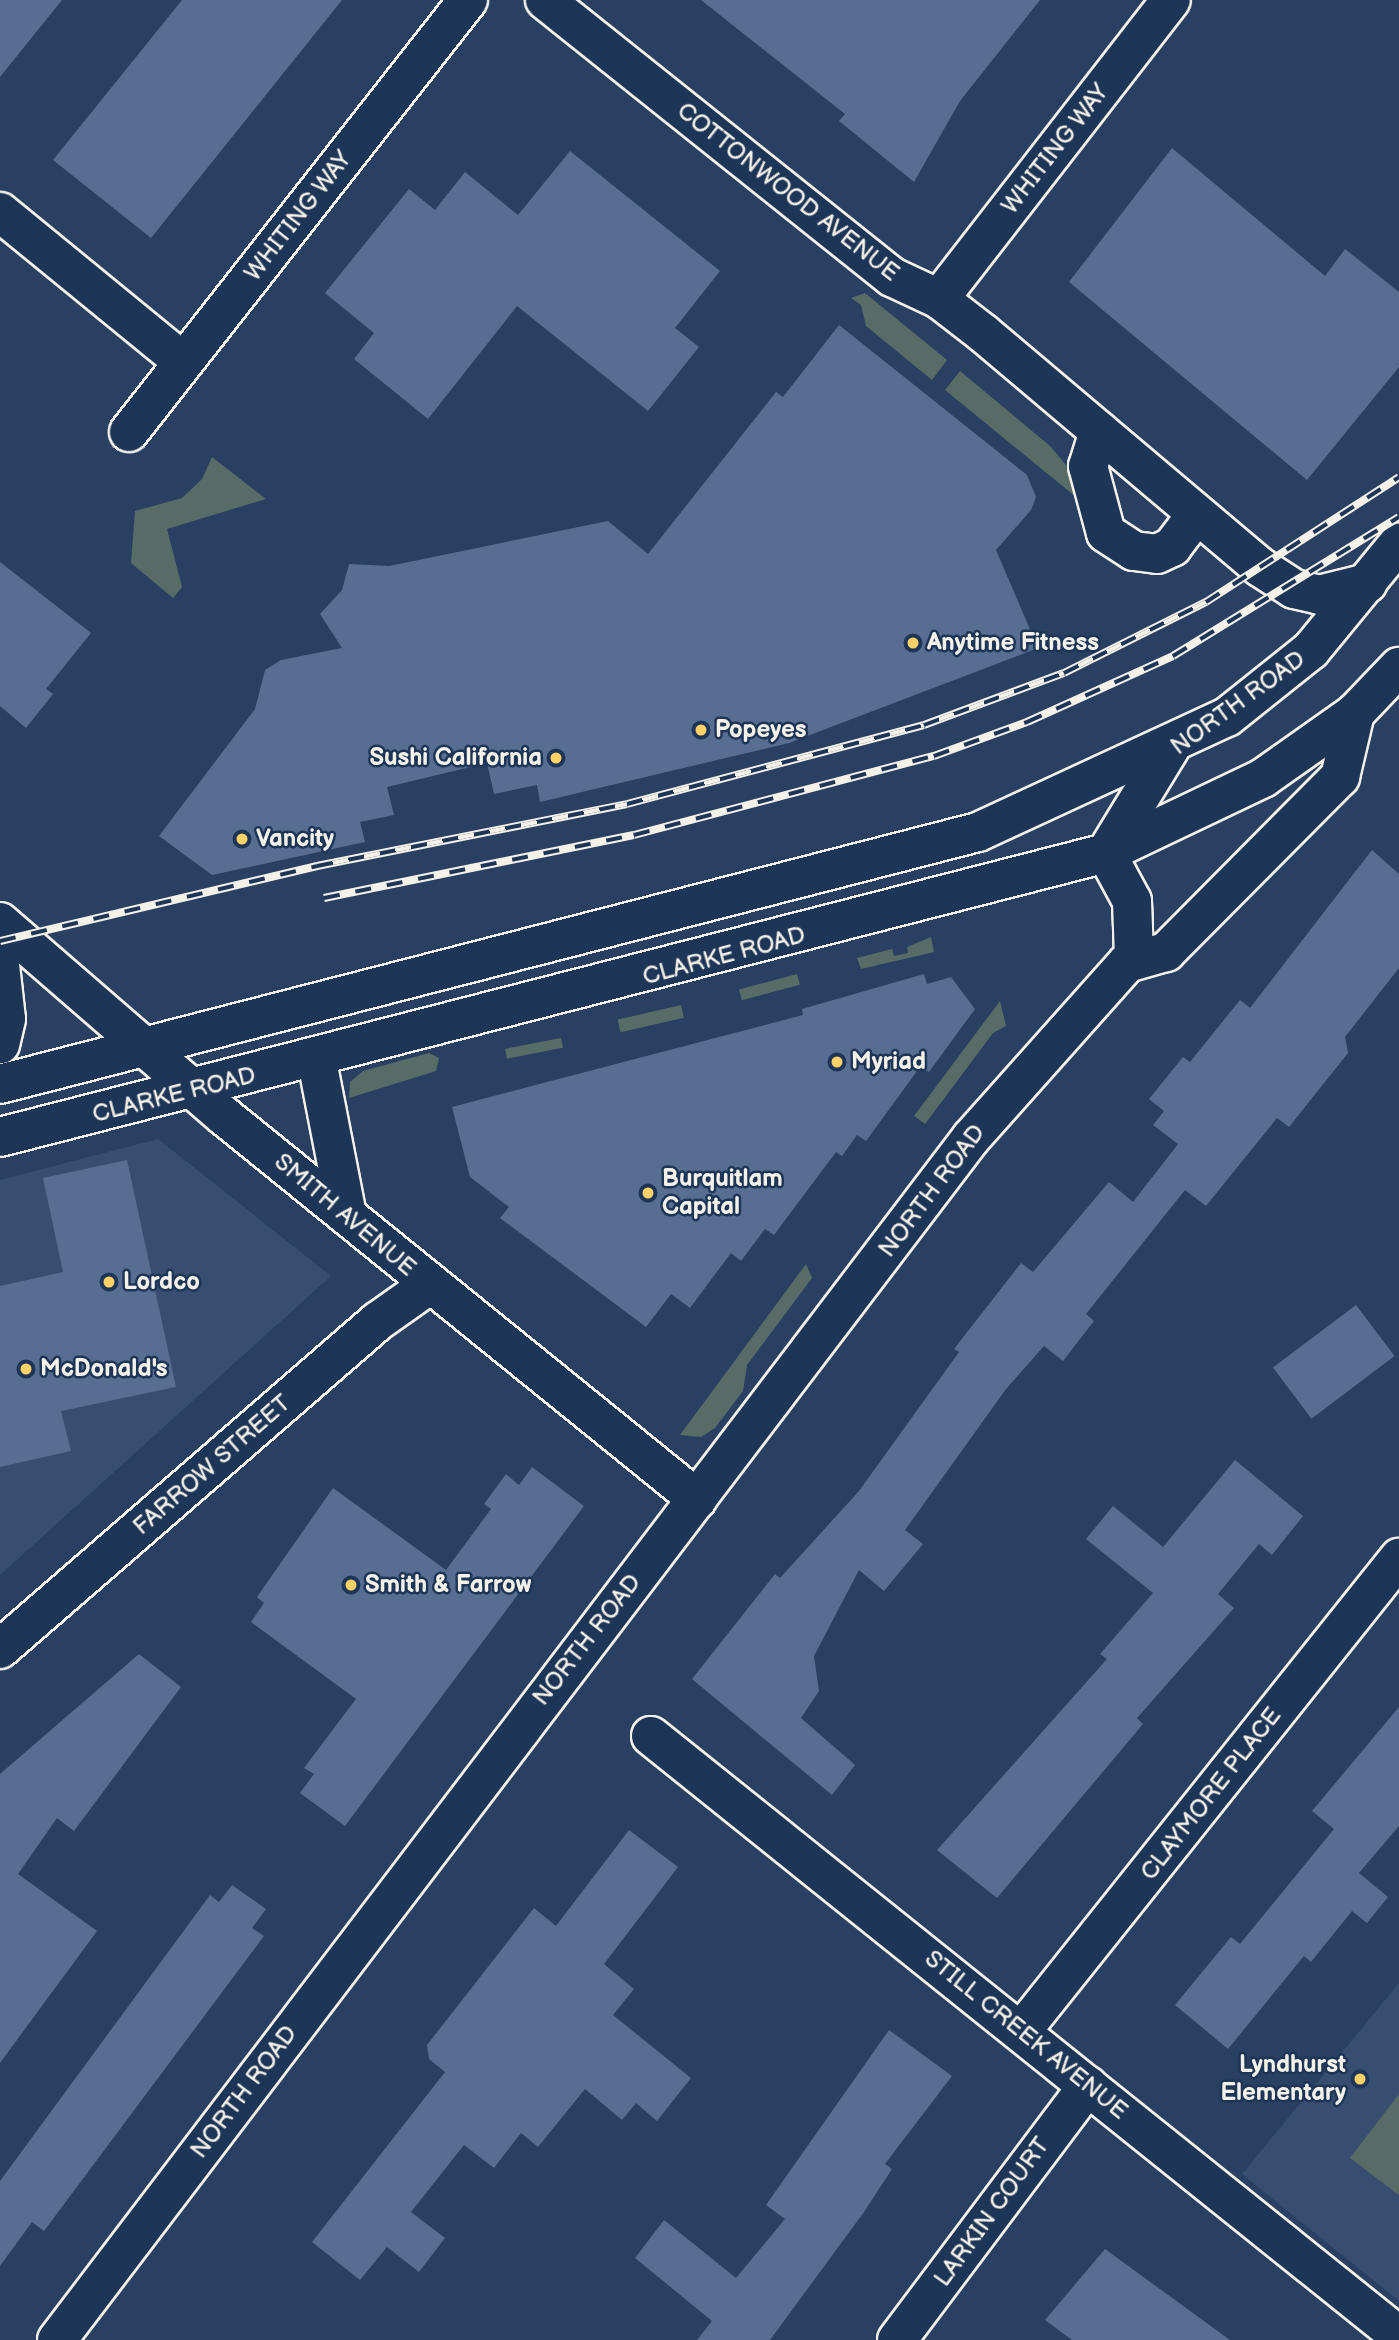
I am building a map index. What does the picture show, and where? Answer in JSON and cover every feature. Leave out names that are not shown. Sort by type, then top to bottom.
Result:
[{"type":"street","name":"WHITING WAY","points":[[129,432],[468,0]]},
{"type":"street","name":"COTTONWOOD AVENUE","points":[[545,0],[892,277],[939,299],[1197,514],[1294,589],[1319,595],[1368,583]]},
{"type":"street","name":"WHITING WAY","points":[[939,299],[1171,0]]},
{"type":"street","points":[[0,212],[183,362]]},
{"type":"street","points":[[1111,442],[1088,466],[1106,533],[1134,551],[1157,554],[1172,547],[1197,514]]},
{"type":"street","name":"NORTH ROAD","points":[[1106,853],[1170,748],[1227,717],[1311,650],[1399,543]]},
{"type":"street","name":"CLARKE ROAD","points":[[0,1137],[317,1061],[1106,853],[1262,778],[1355,713],[1399,667]]},
{"type":"street","points":[[1106,853],[1132,901],[1134,956],[1166,952],[1340,777],[1355,713]]},
{"type":"street","points":[[0,1084],[978,832],[1170,748]]},
{"type":"street","name":"SMITH AVENUE","points":[[0,922],[144,1047],[429,1285],[697,1499]]},
{"type":"street","name":"NORTH ROAD","points":[[57,2340],[971,1138],[1134,956]]},
{"type":"street","points":[[0,965],[6,1019],[0,1044]]},
{"type":"street","points":[[317,1061],[347,1215]]},
{"type":"street","name":"FARROW STREET","points":[[0,1649],[378,1321],[429,1285]]},
{"type":"street","name":"CLAYMORE PLACE","points":[[1023,2029],[1399,1558]]},
{"type":"street","name":"STILL CREEK AVENUE","points":[[651,1736],[1023,2029],[1088,2086],[1399,2336]]},
{"type":"street","name":"LARKIN COURT","points":[[897,2340],[1088,2086]]},
{"type":"shaded area","points":[[158,1139],[331,1276],[0,1575],[0,1180]]},
{"type":"shaded area","name":"Lyndhurst Elementary","points":[[1399,1983],[1399,2301],[1242,2174]]},
{"type":"green space","points":[[865,293],[947,360],[932,380],[866,326],[861,305],[851,298]]},
{"type":"green space","points":[[960,371],[1050,446],[1071,471],[1076,497],[945,390]]},
{"type":"green space","points":[[212,457],[266,499],[167,529],[182,587],[173,598],[131,563],[135,511],[182,498],[202,479]]},
{"type":"green space","points":[[931,937],[934,952],[861,969],[857,958],[892,949],[894,956],[908,953],[907,947]]},
{"type":"green space","points":[[797,974],[800,985],[742,1000],[739,990]]},
{"type":"green space","points":[[1000,1001],[1006,1026],[993,1033],[925,1124],[914,1116]]},
{"type":"green space","points":[[681,1005],[684,1018],[621,1032],[618,1020]]},
{"type":"green space","points":[[561,1038],[563,1048],[507,1059],[505,1049]]},
{"type":"green space","points":[[429,1053],[439,1058],[436,1071],[349,1098],[350,1082],[363,1071]]},
{"type":"green space","points":[[806,1264],[812,1278],[747,1365],[743,1391],[715,1428],[701,1437],[680,1435]]},
{"type":"green space","points":[[1399,2094],[1399,2195],[1350,2158]]},
{"type":"building","points":[[0,0],[62,0],[0,77]]},
{"type":"building","points":[[182,0],[342,0],[151,238],[53,160]]},
{"type":"building","points":[[701,0],[1040,0],[960,101],[914,182],[839,121],[845,114]]},
{"type":"building","points":[[1172,148],[1325,276],[1345,249],[1399,292],[1399,367],[1307,480],[1069,282]]},
{"type":"building","points":[[570,151],[720,271],[675,328],[699,347],[648,411],[517,306],[428,419],[354,359],[374,333],[325,293],[409,189],[435,210],[465,172],[518,215]]},
{"type":"building","points":[[839,325],[1027,475],[1036,497],[1031,510],[996,550],[1038,648],[789,743],[540,802],[537,785],[494,794],[487,763],[387,787],[394,815],[360,822],[365,842],[212,875],[159,836],[255,709],[265,670],[281,660],[342,648],[320,614],[342,590],[349,564],[389,566],[608,521],[648,554],[776,392],[783,397]]},
{"type":"building","points":[[0,562],[91,633],[46,689],[53,694],[26,728],[0,706]]},
{"type":"building","points":[[1372,850],[1399,874],[1399,968],[1345,1037],[1348,1053],[1289,1127],[1277,1118],[1206,1206],[1185,1190],[1086,1314],[1094,1321],[1063,1361],[1044,1346],[1006,1389],[905,1530],[923,1544],[884,1591],[859,1570],[814,1656],[819,1691],[801,1718],[855,1765],[832,1795],[692,1679],[775,1574],[780,1578],[859,1491],[959,1352],[954,1349],[1021,1263],[1033,1272],[1109,1182],[1133,1202],[1178,1144],[1153,1125],[1164,1111],[1149,1099],[1183,1057],[1190,1062],[1240,1000],[1250,1008]]},
{"type":"building","name":"Burquitlam Capital","points":[[924,974],[927,984],[951,977],[975,1009],[929,1072],[920,1067],[866,1141],[857,1135],[842,1156],[836,1152],[774,1235],[765,1229],[741,1261],[731,1253],[690,1308],[671,1294],[646,1327],[500,1218],[509,1207],[470,1177],[452,1107],[803,1015],[802,1009]]},
{"type":"building","points":[[127,1160],[176,1387],[61,1411],[71,1451],[0,1467],[0,1286],[63,1272],[43,1178]]},
{"type":"building","points":[[1356,1305],[1395,1356],[1311,1419],[1273,1368]]},
{"type":"building","points":[[1235,1460],[1303,1516],[1272,1555],[1259,1544],[1218,1594],[1234,1608],[1137,1718],[1143,1724],[997,1898],[937,1850],[1107,1659],[1100,1654],[1153,1593],[1086,1539],[1113,1506],[1163,1547]]},
{"type":"building","points":[[532,1467],[584,1506],[345,1826],[300,1793],[314,1774],[304,1768],[356,1699],[251,1622],[264,1603],[257,1597],[333,1488],[446,1570],[491,1509],[484,1504],[506,1474],[519,1485]]},
{"type":"building","points":[[139,1654],[181,1687],[74,1831],[57,1818],[18,1874],[97,1931],[0,2063],[0,1774]]},
{"type":"building","points":[[1399,1707],[1399,1826],[1359,1873],[1388,1897],[1367,1923],[1352,1911],[1311,1962],[1304,1956],[1228,2049],[1175,2005],[1231,1937],[1240,1944],[1334,1829],[1312,1811]]},
{"type":"building","points":[[629,1830],[678,1867],[604,1964],[634,1989],[613,2015],[691,2078],[657,2121],[636,2103],[622,2120],[585,2089],[538,2147],[521,2133],[494,2168],[464,2145],[411,2212],[445,2238],[419,2272],[387,2247],[360,2280],[312,2242],[445,2072],[429,2059],[427,2045],[534,1908],[556,1926]]},
{"type":"building","points":[[232,1885],[266,1909],[252,1928],[264,1936],[44,2231],[32,2222],[0,2266],[0,2181],[210,1895],[219,1902]]},
{"type":"building","points":[[889,2030],[952,2076],[885,2164],[892,2169],[864,2212],[770,2340],[697,2340],[712,2321],[635,2258],[664,2220],[736,2278],[785,2219],[766,2205]]},
{"type":"building","points":[[1105,2249],[1230,2340],[1072,2340],[1045,2320]]},
{"type":"railway","points":[[0,941],[317,866],[627,804],[924,725],[1064,673],[1206,602],[1399,477]]},
{"type":"railway","points":[[324,898],[634,835],[934,756],[1027,722],[1173,656],[1399,517]]},
{"type":"place","name":"Anytime Fitness","points":[[913,643]]},
{"type":"place","name":"Popeyes","points":[[701,730]]},
{"type":"place","name":"Sushi California","points":[[556,758]]},
{"type":"place","name":"Vancity","points":[[242,839]]},
{"type":"place","name":"Myriad","points":[[837,1062]]},
{"type":"place","name":"Burquitlam Capital","points":[[648,1193]]},
{"type":"place","name":"Lordco","points":[[109,1282]]},
{"type":"place","name":"McDonald's","points":[[26,1369]]},
{"type":"place","name":"Smith & Farrow","points":[[351,1585]]},
{"type":"place","name":"Lyndhurst Elementary","points":[[1360,2079]]}]
